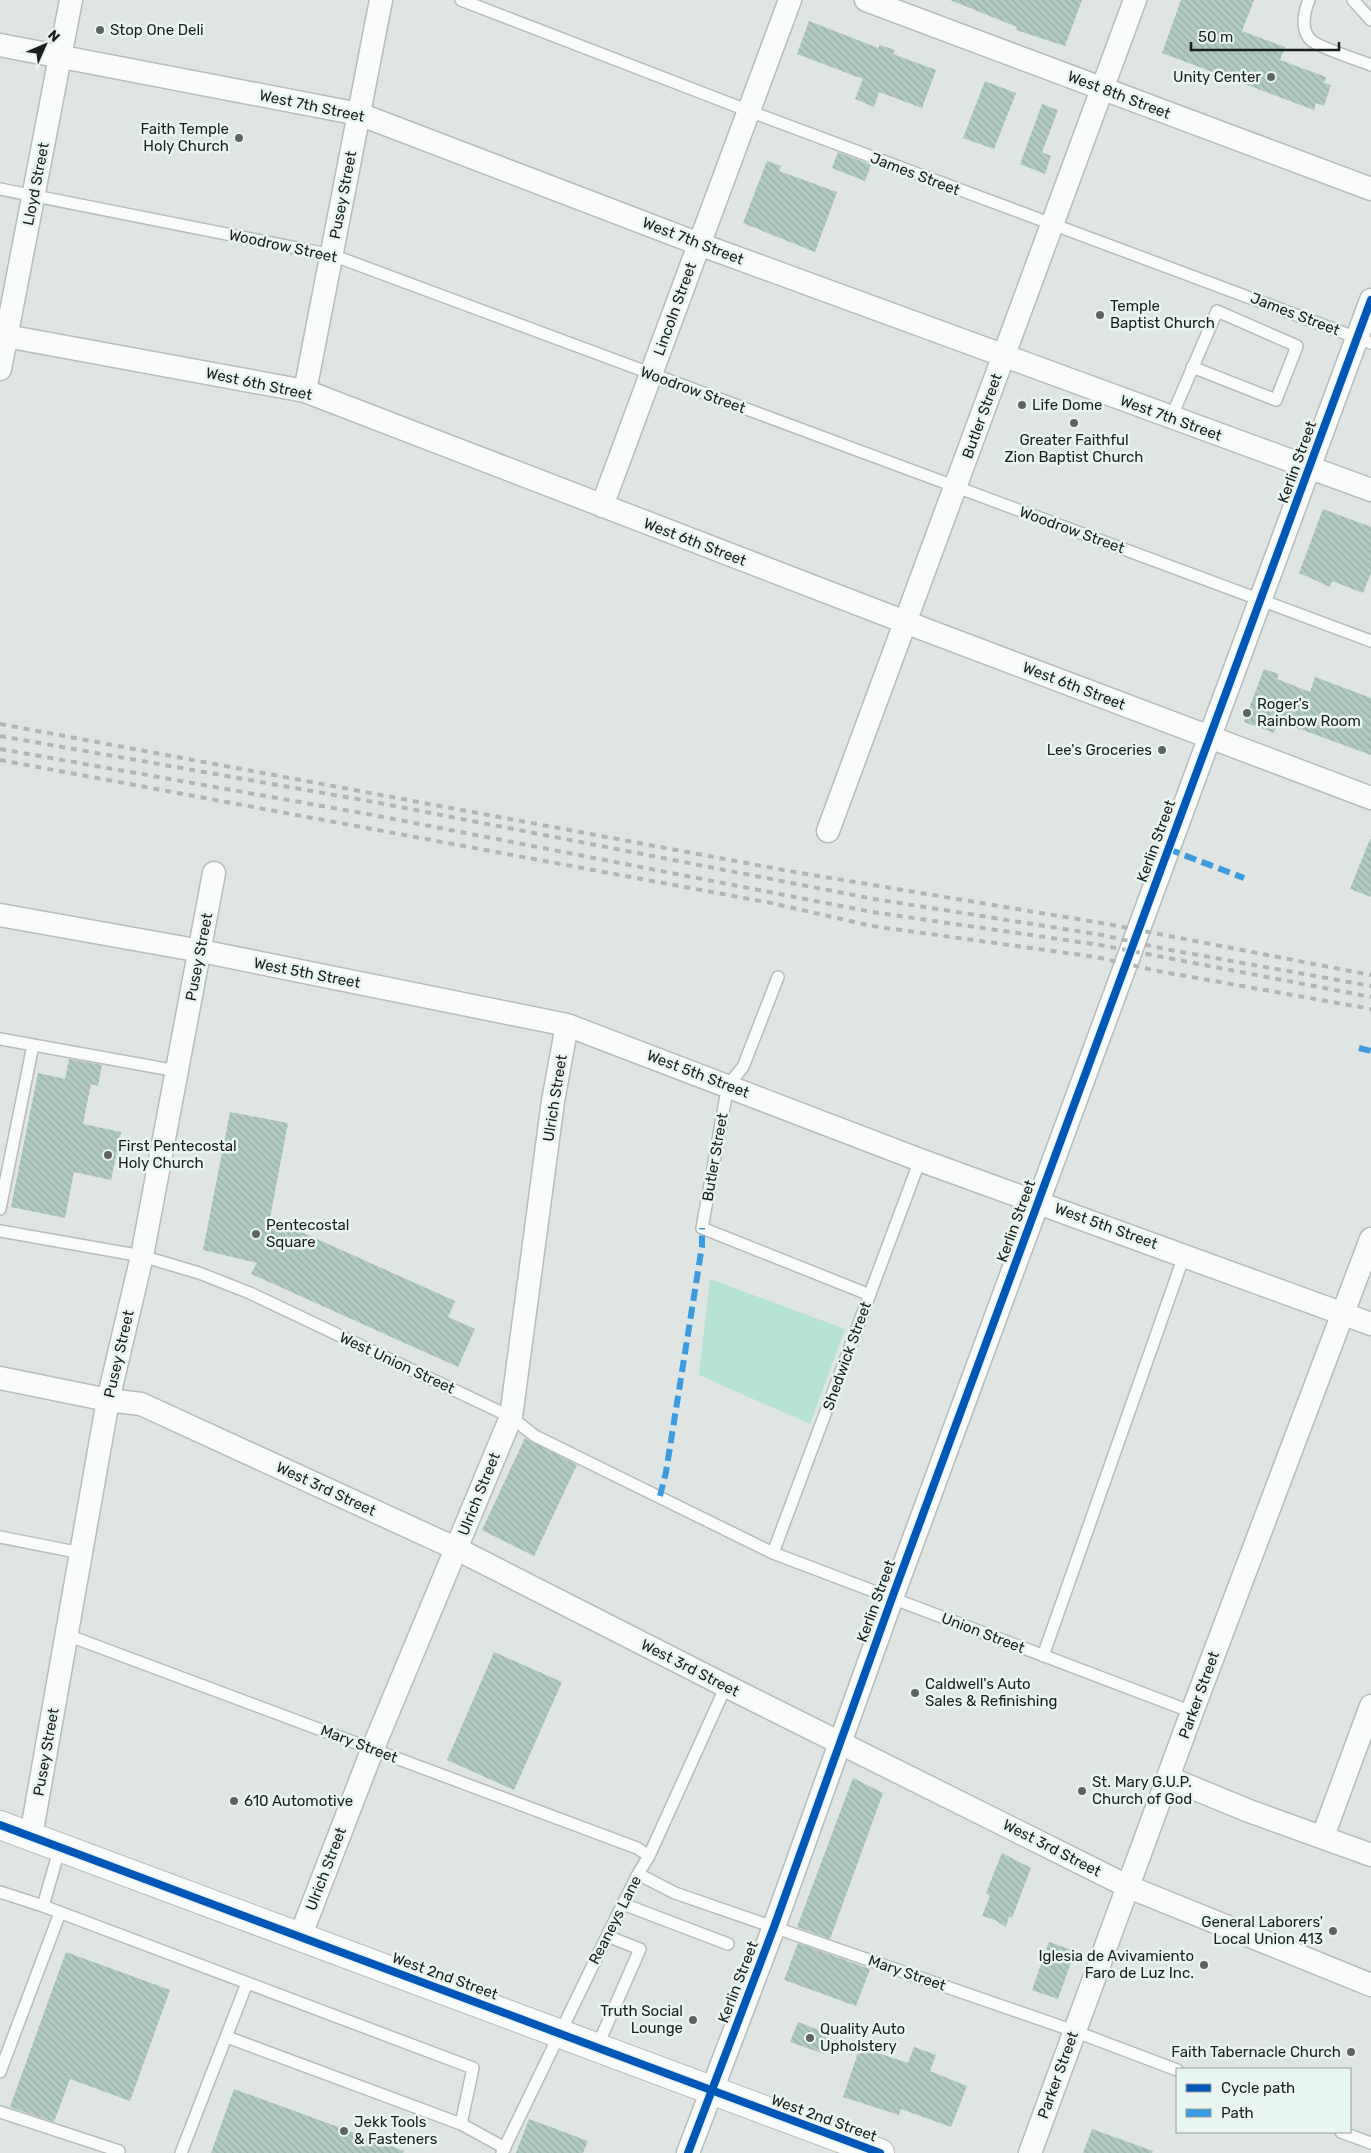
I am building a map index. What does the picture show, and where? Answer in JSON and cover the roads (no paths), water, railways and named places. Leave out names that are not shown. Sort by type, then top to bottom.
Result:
[{"type":"main road","name":"West 2nd Street","points":[[0,1825],[560,2032],[880,2153]]},
{"type":"street","name":"Lloyd Street","points":[[0,369],[3,335],[34,196],[71,0]]},
{"type":"street","name":"Pusey Street","points":[[306,391],[381,0]]},
{"type":"street","name":"Lincoln Street","points":[[602,506],[790,0]]},
{"type":"street","name":"West 8th Street","points":[[866,0],[1371,189]]},
{"type":"street","name":"Butler Street","points":[[828,831],[1135,0]]},
{"type":"street","name":"West 7th Street","points":[[0,46],[359,114],[699,244],[1371,490]]},
{"type":"street","name":"Kerlin Street","points":[[688,2153],[710,2090],[774,1927],[892,1598],[1309,467],[1364,340],[1371,300]]},
{"type":"street","name":"West 6th Street","points":[[3,335],[306,391],[602,506],[1371,798]]},
{"type":"street","name":"Pusey Street","points":[[31,1836],[108,1400],[142,1256],[201,951],[214,873]]},
{"type":"street","name":"West 5th Street","points":[[0,915],[201,951],[567,1025],[920,1160],[1038,1201],[1371,1324]]},
{"type":"street","name":"Ulrich Street","points":[[300,1937],[373,1748],[511,1417],[553,1102],[567,1025]]},
{"type":"street","name":"Parker Street","points":[[1030,2153],[1192,1712],[1371,1239]]},
{"type":"street","name":"West 3rd Street","points":[[0,1378],[108,1400],[141,1404],[457,1549],[726,1686],[1129,1887],[1371,1985]]},
{"type":"street","points":[[1322,1836],[1371,1706]]},
{"type":"street","points":[[1169,1778],[1249,1811],[1322,1836],[1371,1856]]},
{"type":"lane","name":"James Street","points":[[461,0],[748,111],[1364,340]]},
{"type":"lane","points":[[1309,0],[1304,11],[1304,27],[1311,40],[1371,65]]},
{"type":"lane","points":[[1353,0],[1371,20]]},
{"type":"lane","name":"Woodrow Street","points":[[0,189],[332,255],[1371,641]]},
{"type":"lane","points":[[1171,418],[1192,367],[1217,311],[1297,346],[1276,400],[1192,367]]},
{"type":"lane","name":"Butler Street","points":[[778,977],[743,1067],[728,1085],[702,1228],[870,1294]]},
{"type":"lane","points":[[0,1039],[177,1071]]},
{"type":"lane","points":[[0,1209],[33,1045]]},
{"type":"lane","name":"Shedwick Street","points":[[773,1553],[920,1160]]},
{"type":"lane","name":"West Union Street","points":[[0,1230],[142,1256],[199,1273],[250,1293],[511,1417],[535,1436],[773,1553]]},
{"type":"lane","points":[[1043,1656],[1184,1256]]},
{"type":"lane","points":[[0,1537],[81,1553]]},
{"type":"lane","name":"Union Street","points":[[773,1553],[1192,1712]]},
{"type":"lane","name":"Mary Street","points":[[67,1635],[373,1748],[636,1848],[649,1856]]},
{"type":"lane","name":"Reaneys Lane","points":[[504,2151],[607,1936],[649,1856],[726,1686]]},
{"type":"lane","points":[[42,1906],[60,1847]]},
{"type":"lane","name":"Mary Street","points":[[638,1874],[675,1893],[1074,2030],[1176,2070]]},
{"type":"lane","points":[[0,1892],[42,1906],[473,2068],[461,2124]]},
{"type":"lane","points":[[623,1904],[728,1944]]},
{"type":"lane","points":[[0,2072],[60,1913]]},
{"type":"lane","points":[[598,2047],[640,1949],[607,1936]]},
{"type":"lane","points":[[181,2153],[248,1983]]},
{"type":"lane","points":[[227,2037],[461,2124],[504,2151]]},
{"type":"lane","points":[[0,2112],[119,2151]]},
{"type":"lane","points":[[1344,2133],[1371,2143]]},
{"type":"railway","points":[[0,724],[789,871],[1107,924],[1371,975]]},
{"type":"railway","points":[[0,736],[374,802],[874,899],[1102,935],[1165,949],[1371,986]]},
{"type":"railway","points":[[0,749],[373,815],[872,912],[1100,945],[1371,997]]},
{"type":"railway","points":[[0,760],[771,903],[872,926],[1096,957],[1158,971],[1371,1009]]},
{"type":"place","name":"Stop One Deli","points":[[100,30]]},
{"type":"place","name":"Unity Center","points":[[1271,77]]},
{"type":"place","name":"Faith Temple Holy Church","points":[[239,138]]},
{"type":"place","name":"Temple Baptist Church","points":[[1100,315]]},
{"type":"place","name":"Life Dome","points":[[1022,405]]},
{"type":"place","name":"Greater Faithful Zion Baptist Church","points":[[1074,423]]},
{"type":"place","name":"Roger's Rainbow Room","points":[[1247,713]]},
{"type":"place","name":"Lee's Groceries","points":[[1162,750]]},
{"type":"place","name":"First Pentecostal Holy Church","points":[[108,1155]]},
{"type":"place","name":"Pentecostal Square","points":[[256,1234]]},
{"type":"place","name":"Caldwell's Auto Sales & Refinishing","points":[[915,1693]]},
{"type":"place","name":"St. Mary G.U.P. Church of God","points":[[1082,1791]]},
{"type":"place","name":"610 Automotive","points":[[234,1801]]},
{"type":"place","name":"General Laborers' Local Union 413","points":[[1333,1931]]},
{"type":"place","name":"Iglesia de Avivamiento Faro de Luz Inc.","points":[[1204,1965]]},
{"type":"place","name":"Truth Social Lounge","points":[[693,2020]]},
{"type":"place","name":"Quality Auto Upholstery","points":[[810,2038]]},
{"type":"place","name":"Faith Tabernacle Church","points":[[1351,2052]]},
{"type":"place","name":"Jekk Tools & Fasteners","points":[[344,2131]]}]
